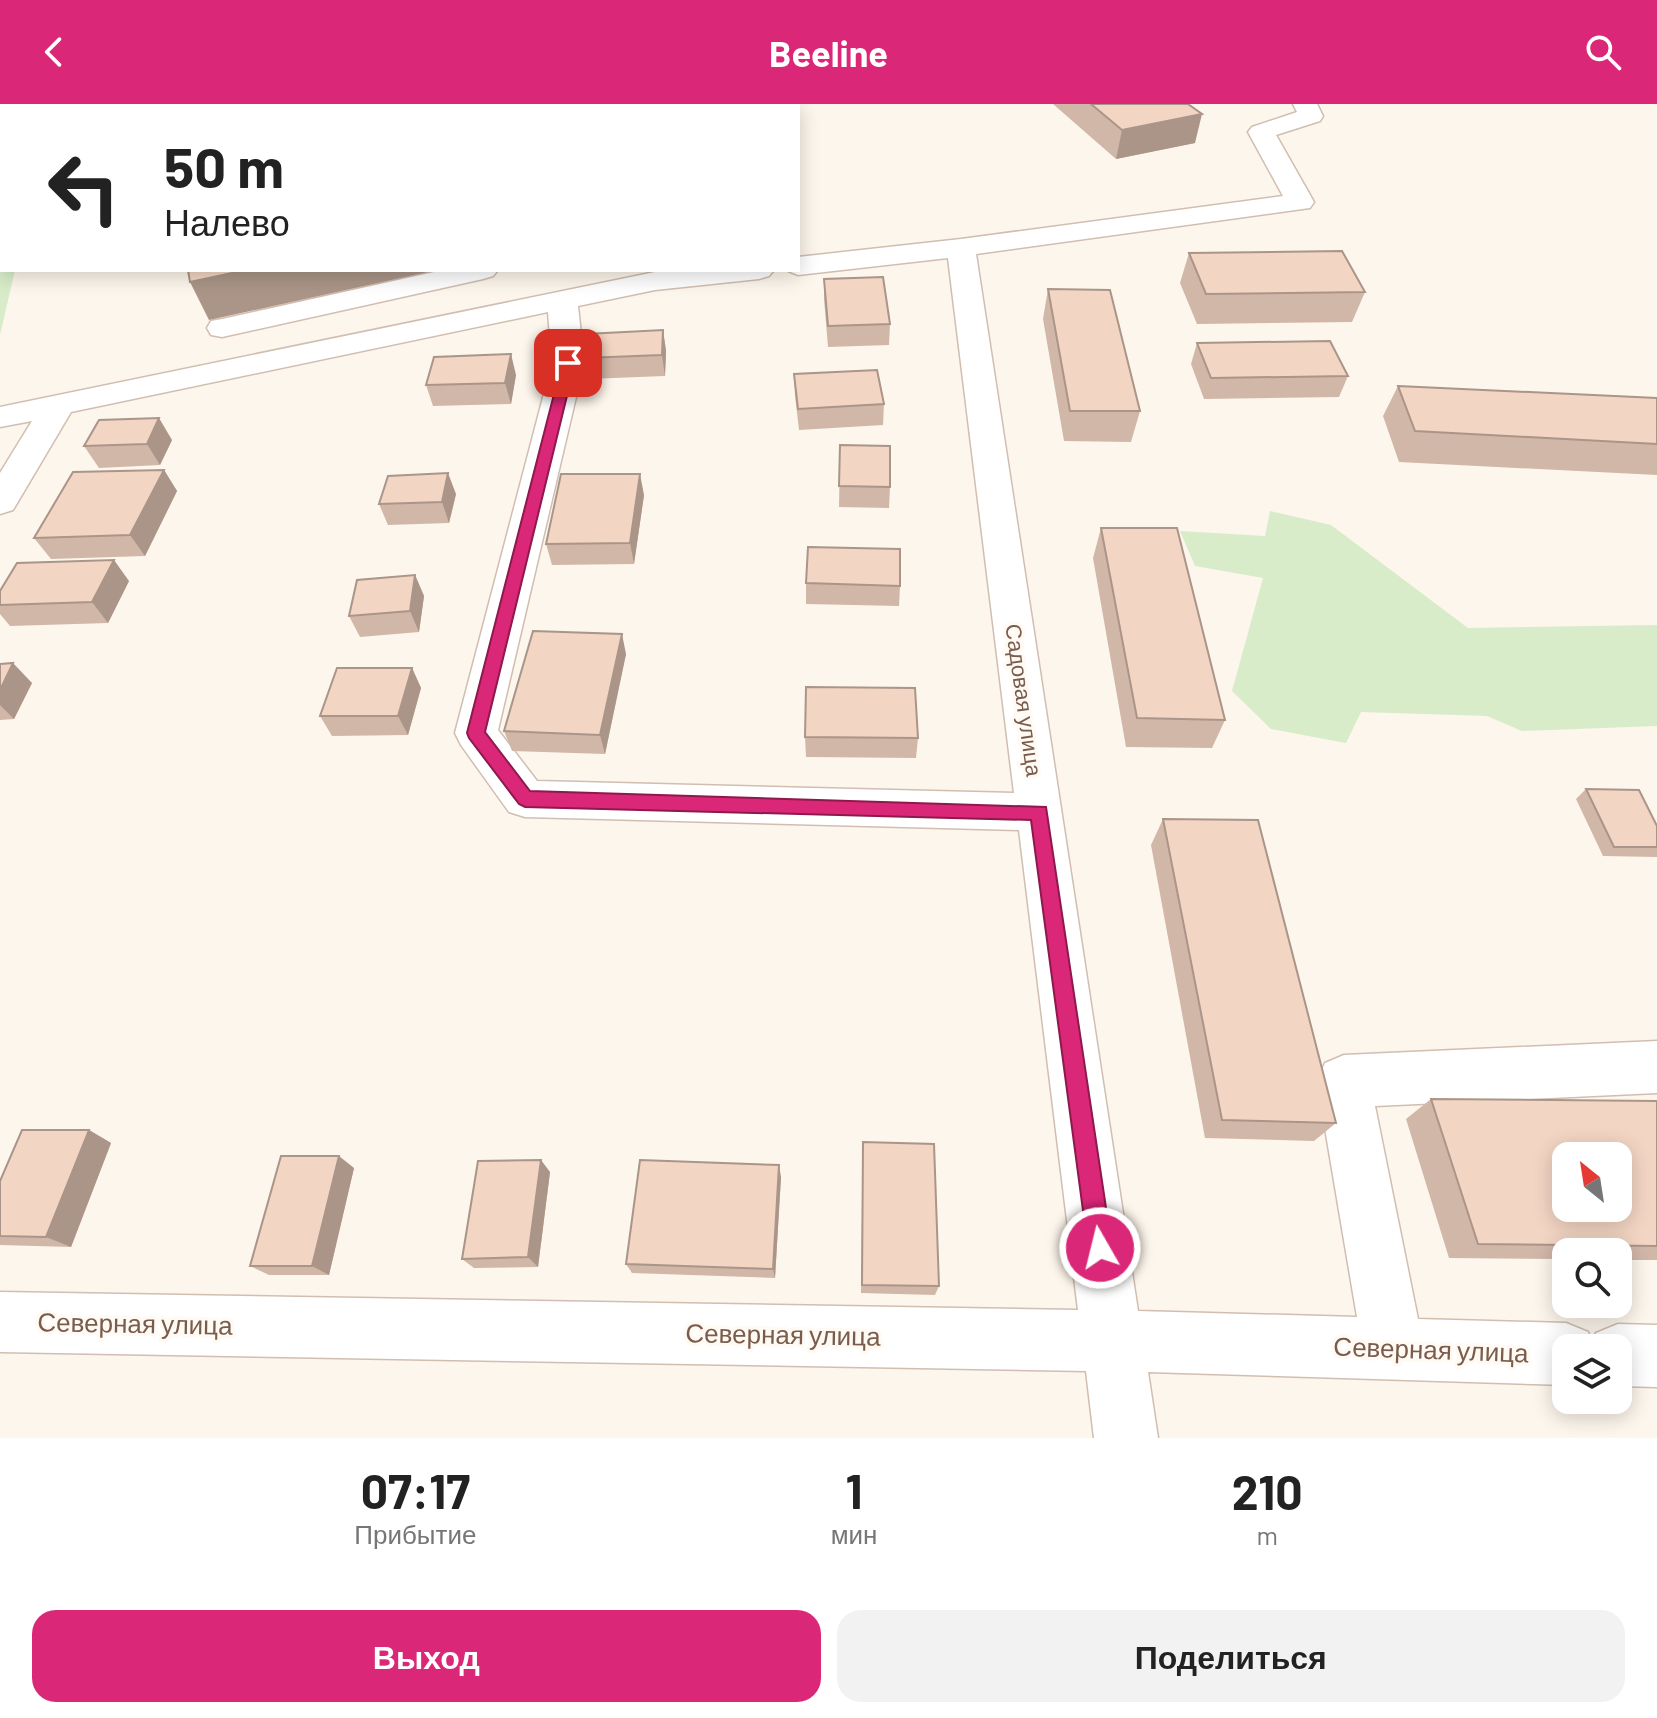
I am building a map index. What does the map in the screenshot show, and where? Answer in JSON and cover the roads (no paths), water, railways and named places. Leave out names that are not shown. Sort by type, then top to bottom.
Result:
[{"type":"street","points":[[800,266],[961,248],[1300,202],[1261,132],[1311,116],[1305,104]]},
{"type":"street","name":"Садовая улица","points":[[961,248],[1126,1438]]},
{"type":"street","points":[[222,328],[474,272]]},
{"type":"street","points":[[0,417],[562,301],[658,276],[725,272]]},
{"type":"street","points":[[562,301],[568,363],[476,733],[525,799],[1039,812]]},
{"type":"street","points":[[0,502],[58,406]]},
{"type":"street","points":[[1393,1349],[1344,1081],[1657,1067]]},
{"type":"street","name":"Северная улица","points":[[0,1322],[1113,1341],[1552,1354]]},
{"type":"street","points":[[1632,1355],[1657,1356]]}]
